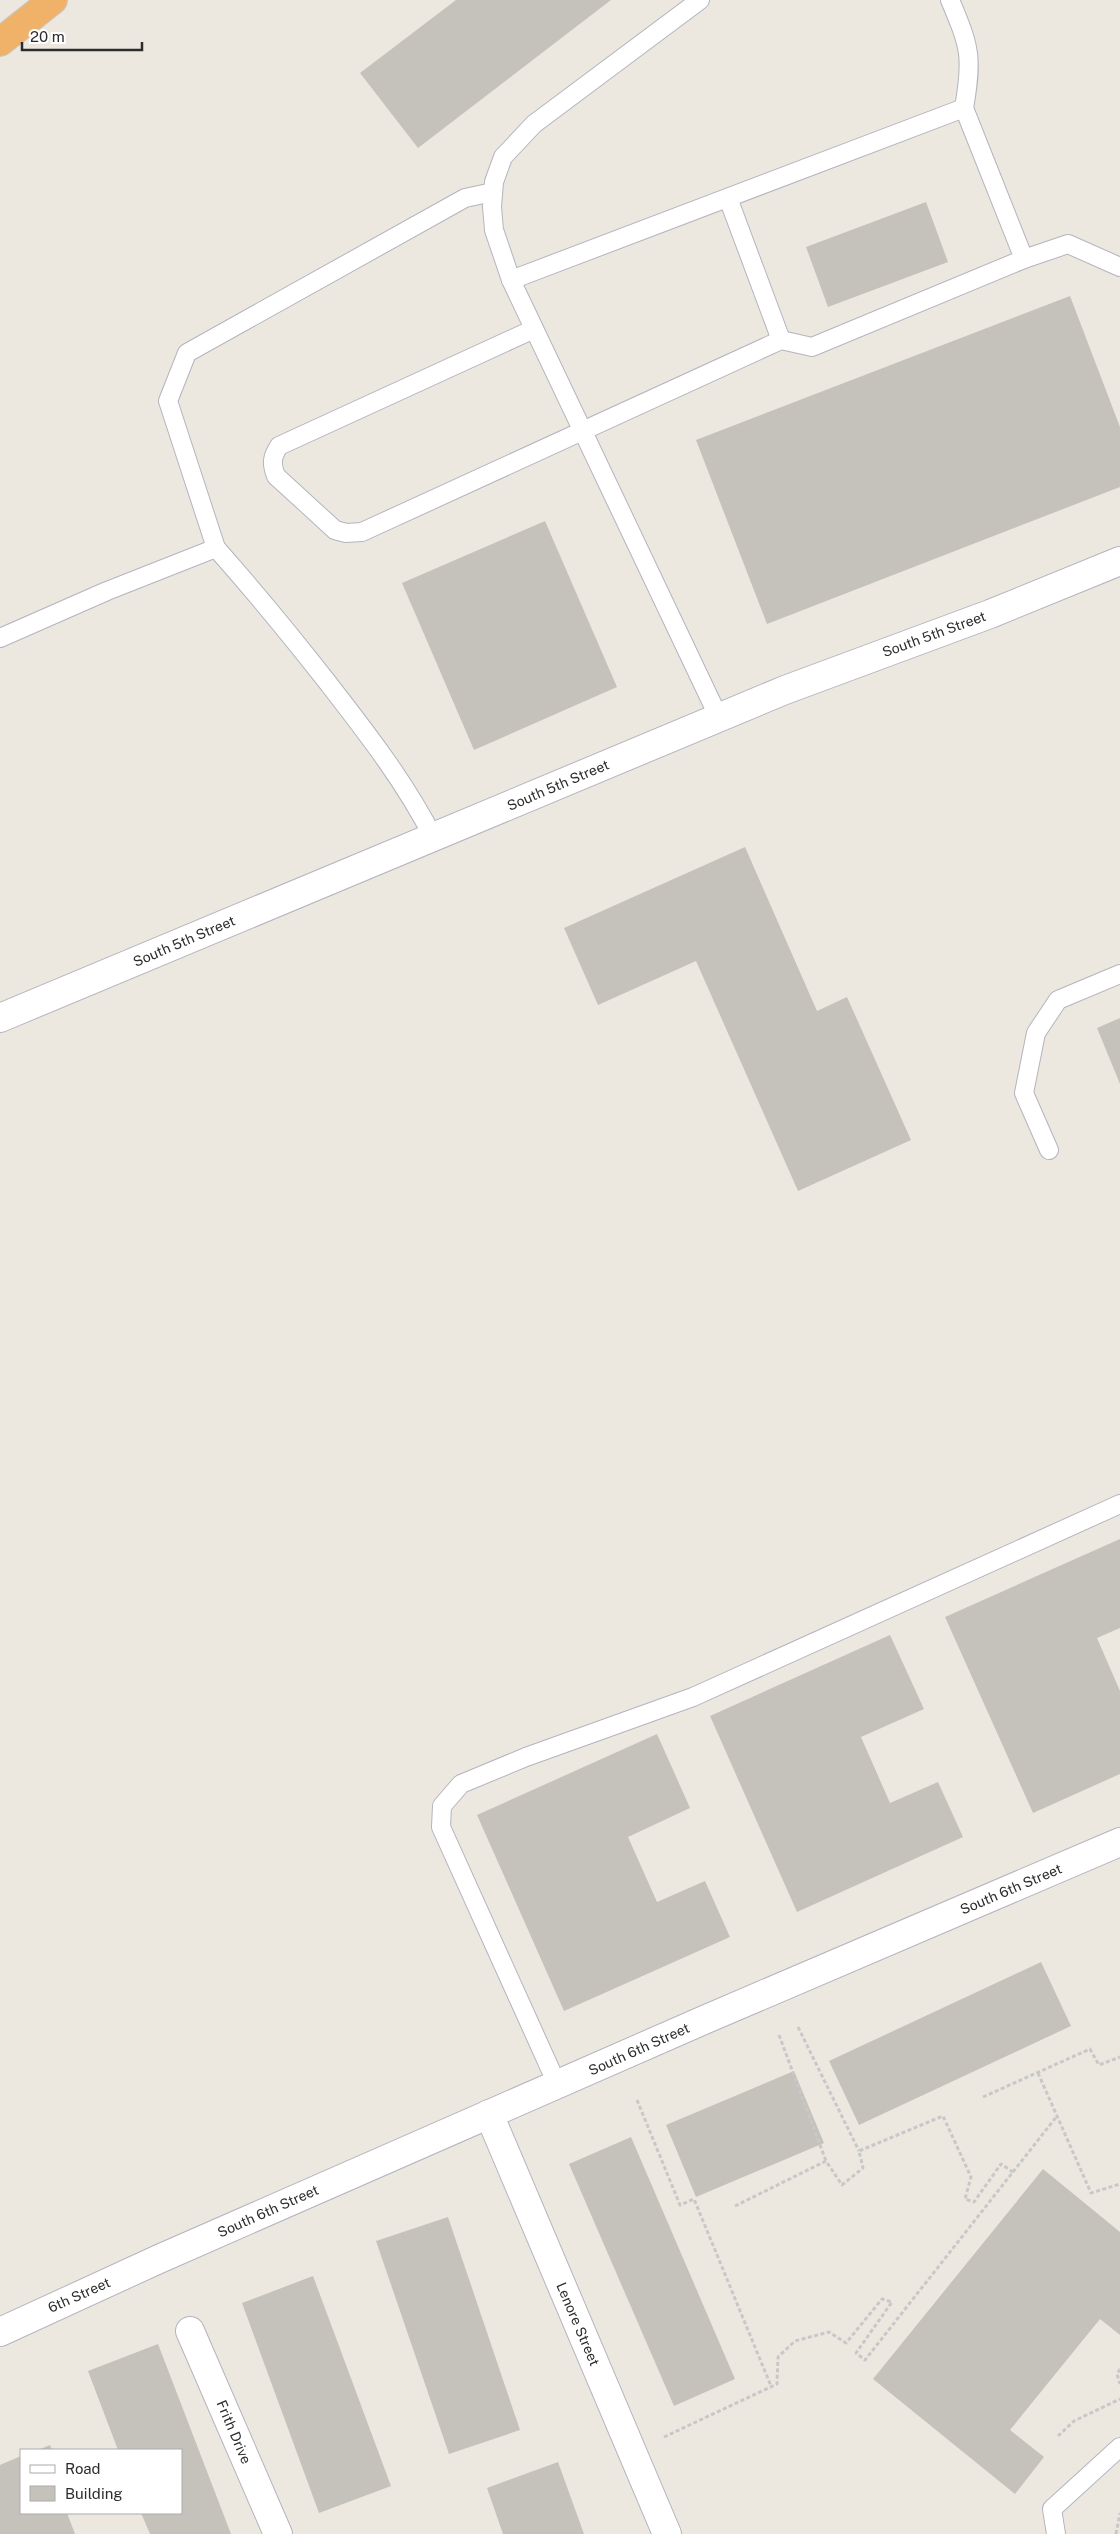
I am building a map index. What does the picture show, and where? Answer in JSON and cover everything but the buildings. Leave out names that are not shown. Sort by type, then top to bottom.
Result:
[{"type":"highway","points":[[0,42],[53,0]]},
{"type":"street","name":"South 5th Street","points":[[0,1018],[785,690],[990,614],[1120,561]]},
{"type":"street","name":"South 6th Street","points":[[159,2259],[557,2084],[1118,1850]]},
{"type":"street","name":"Lenore Street","points":[[489,2114],[667,2534]]},
{"type":"street","name":"6th Street","points":[[0,2332],[159,2259]]},
{"type":"street","name":"Frith Drive","points":[[190,2331],[278,2534]]},
{"type":"lane","points":[[700,0],[534,124],[503,157],[493,192],[494,230],[511,280],[719,718]]},
{"type":"lane","points":[[950,0],[970,51],[970,73],[964,108],[1024,259]]},
{"type":"lane","points":[[511,280],[964,108]]},
{"type":"lane","points":[[432,837],[416,805],[374,744],[262,599],[216,548],[168,402],[187,354],[465,198],[493,192]]},
{"type":"lane","points":[[728,198],[781,340]]},
{"type":"lane","points":[[534,329],[279,446],[272,456],[272,466],[276,476],[335,530],[346,533],[362,532],[781,340],[812,347],[1024,259],[1068,244],[1120,267]]},
{"type":"lane","points":[[0,638],[107,591],[216,548]]},
{"type":"lane","points":[[1049,1150],[1024,1093],[1036,1033],[1058,1000],[1120,974]]},
{"type":"lane","points":[[557,2084],[441,1827],[442,1806],[461,1784],[526,1757],[693,1697],[1120,1504]]},
{"type":"lane","points":[[1056,2534],[1052,2509],[1120,2447]]},
{"type":"path","points":[[780,2035],[826,2161],[842,2185],[863,2168],[860,2151],[798,2027]]},
{"type":"path","points":[[983,2097],[1090,2050],[1098,2065],[1120,2057]]},
{"type":"path","points":[[1038,2073],[1091,2193],[1120,2184]]},
{"type":"path","points":[[636,2100],[680,2206],[694,2200],[771,2386]]},
{"type":"path","points":[[860,2151],[943,2116],[971,2177],[965,2199],[974,2202],[1001,2164],[1013,2172]]},
{"type":"path","points":[[659,2439],[777,2384],[778,2357],[796,2342],[829,2332],[846,2343],[882,2298],[892,2302],[856,2353],[865,2360],[1057,2116]]},
{"type":"path","points":[[735,2206],[826,2161]]},
{"type":"path","points":[[1120,2369],[1117,2374],[1120,2384]]},
{"type":"path","points":[[1058,2436],[1074,2422],[1120,2399]]},
{"type":"path","points":[[1116,2534],[1120,2513]]}]
